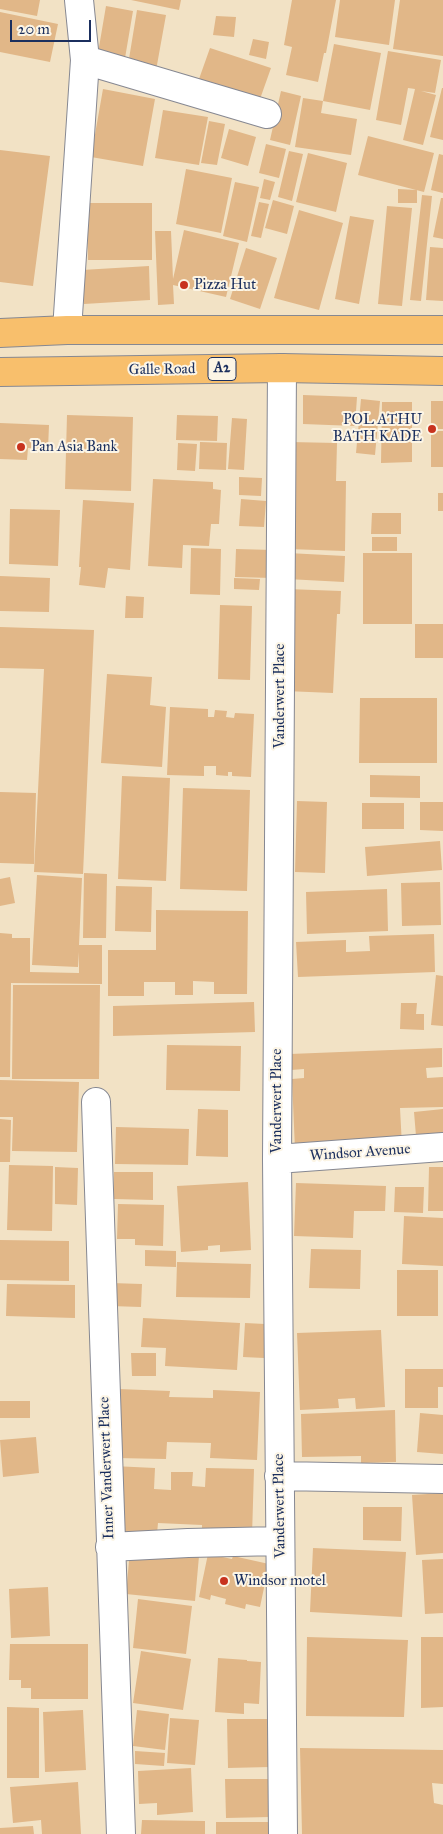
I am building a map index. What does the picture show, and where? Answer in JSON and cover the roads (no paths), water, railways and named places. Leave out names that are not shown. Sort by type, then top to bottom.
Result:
[{"type":"highway","points":[[0,332],[67,330],[443,330]]},
{"type":"highway","name":"Galle Road","points":[[0,372],[282,368],[443,371]]},
{"type":"street","points":[[67,330],[86,60],[79,0]]},
{"type":"street","points":[[86,60],[267,114]]},
{"type":"street","name":"Vanderwert Place","points":[[282,368],[277,1160],[283,1834]]},
{"type":"street","name":"Inner Vanderwert Place","points":[[96,1102],[120,1834]]},
{"type":"street","name":"Windsor Avenue","points":[[277,1160],[443,1147]]},
{"type":"street","points":[[279,1476],[443,1479]]},
{"type":"street","points":[[110,1547],[280,1541]]},
{"type":"place","name":"Pizza Hut","points":[[184,285]]},
{"type":"place","name":"POL ATHU BATH KADE","points":[[432,429]]},
{"type":"place","name":"Pan Asia Bank","points":[[21,447]]},
{"type":"place","name":"Windsor motel","points":[[224,1581]]}]
